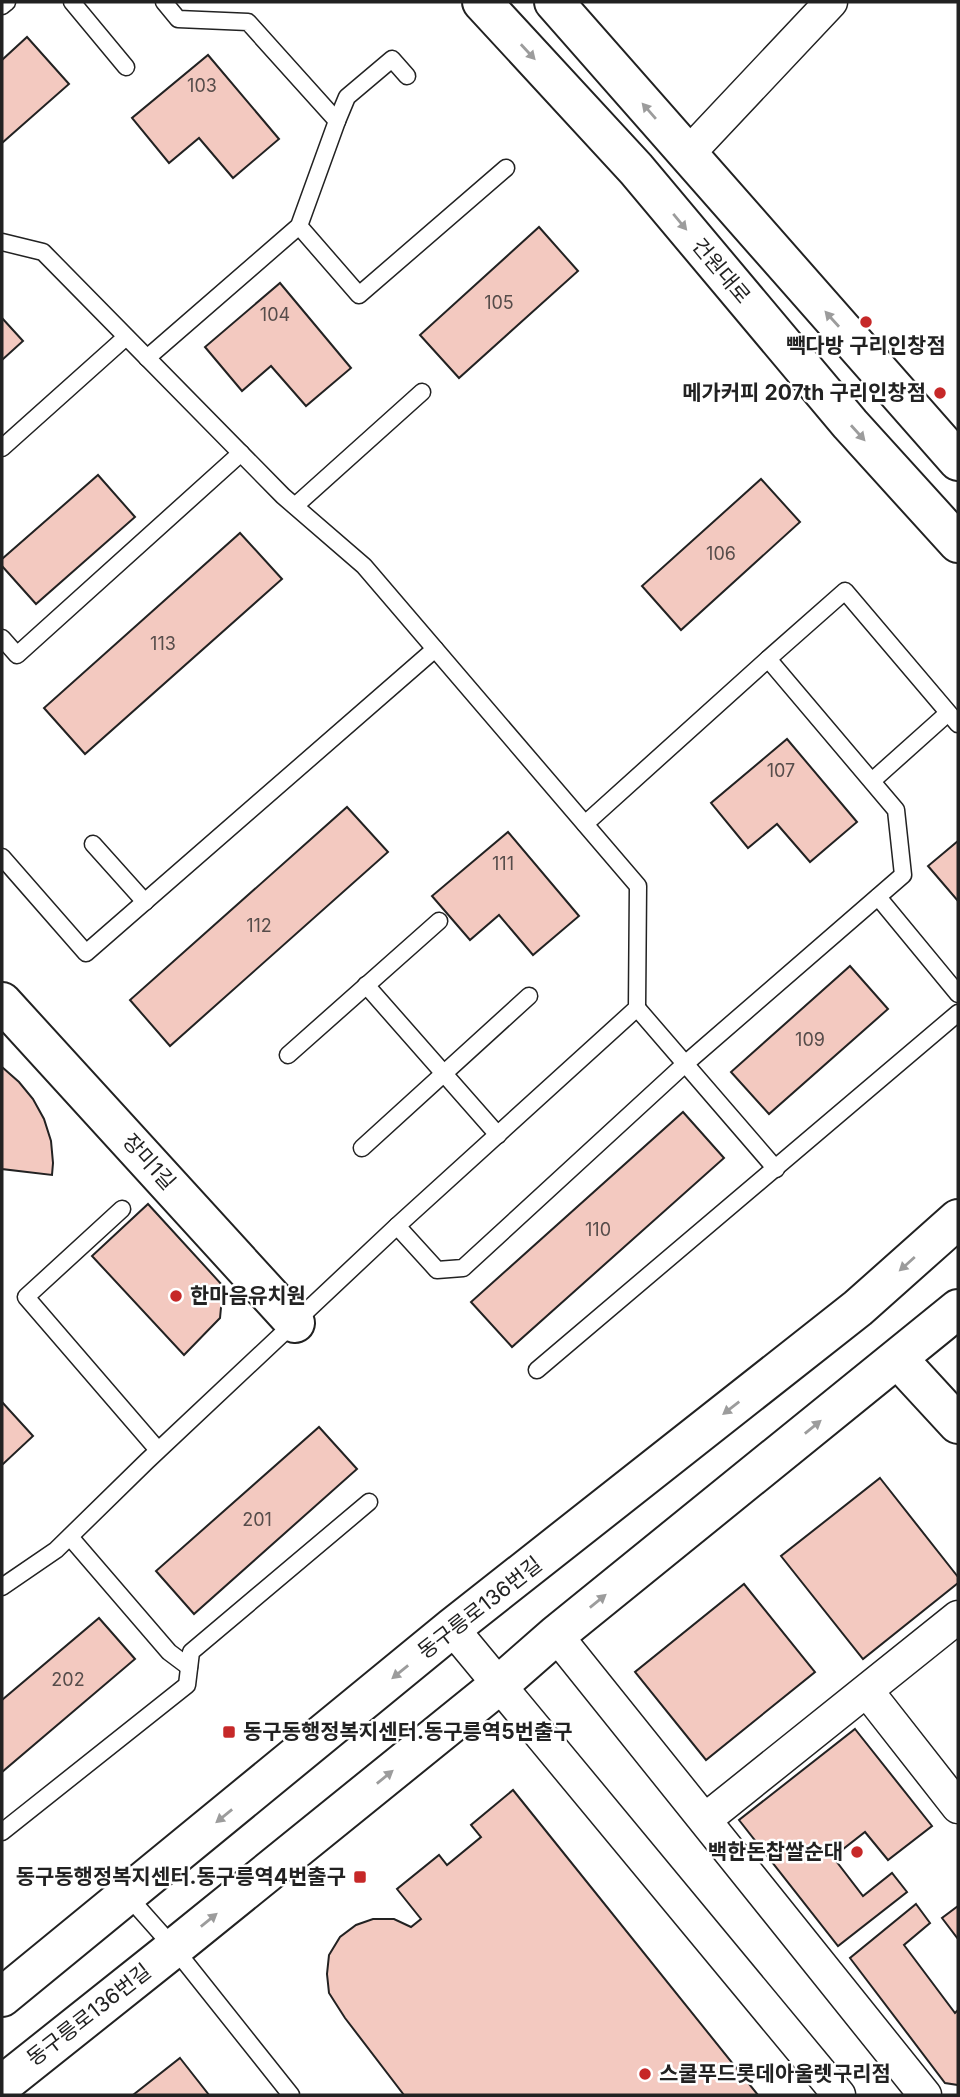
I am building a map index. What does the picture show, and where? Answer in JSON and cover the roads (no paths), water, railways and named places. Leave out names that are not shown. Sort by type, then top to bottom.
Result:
[{"type":"street","name":"건원대로","points":[[482,2],[636,169],[850,424],[958,543]]},
{"type":"street","points":[[554,2],[958,461]]},
{"type":"street","points":[[687,155],[831,2]]},
{"type":"street","name":"장미1길","points":[[2,1002],[295,1323]]},
{"type":"street","name":"동구릉로136번길","points":[[2,1997],[452,1628],[858,1308],[958,1219]]},
{"type":"street","name":"동구릉로136번길","points":[[2,2085],[499,1685],[556,1634],[958,1309]]},
{"type":"street","points":[[898,1359],[958,1424]]},
{"type":"street","points":[[706,1819],[958,1617]]},
{"type":"street","points":[[452,1628],[839,2095]]},
{"type":"street","points":[[556,1634],[925,2095]]},
{"type":"street","points":[[867,1691],[958,1807]]},
{"type":"lane","points":[[2,6],[7,2]]},
{"type":"lane","points":[[72,2],[126,67]]},
{"type":"lane","points":[[164,2],[178,19],[248,22],[337,121]]},
{"type":"lane","points":[[147,358],[299,226],[347,97],[392,59],[407,76]]},
{"type":"lane","points":[[299,226],[359,295],[506,168]]},
{"type":"lane","points":[[2,242],[43,252],[295,506],[364,566],[638,886],[637,1008],[776,1169]]},
{"type":"lane","points":[[2,448],[126,337]]},
{"type":"lane","points":[[295,506],[422,392]]},
{"type":"lane","points":[[2,638],[17,655],[241,453]]},
{"type":"lane","points":[[585,824],[845,591],[953,719],[872,781]]},
{"type":"lane","points":[[2,857],[86,953],[435,649]]},
{"type":"lane","points":[[397,1226],[437,1270],[463,1268],[685,1064],[903,875],[896,810],[768,659]]},
{"type":"lane","points":[[93,844],[145,902]]},
{"type":"lane","points":[[878,897],[958,994]]},
{"type":"lane","points":[[288,1055],[439,921]]},
{"type":"lane","points":[[366,985],[498,1135]]},
{"type":"lane","points":[[362,1148],[530,996]]},
{"type":"lane","points":[[2,1587],[56,1550],[397,1226],[637,1008]]},
{"type":"lane","points":[[537,1370],[958,1013]]},
{"type":"lane","points":[[122,1209],[26,1297],[159,1450]]},
{"type":"lane","points":[[2,1832],[187,1685],[191,1652],[369,1502]]},
{"type":"lane","points":[[70,1537],[169,1652],[189,1667]]},
{"type":"lane","points":[[127,1895],[174,1948],[291,2095]]},
{"type":"place","name":"빽다방 구리인창점","points":[[866,322]]},
{"type":"place","name":"메가커피 207th 구리인창점","points":[[940,393]]},
{"type":"place","name":"한마음유치원","points":[[176,1296]]},
{"type":"place","name":"동구동행정복지센터.동구릉역5번출구","points":[[229,1732]]},
{"type":"place","name":"백한돈찹쌀순대","points":[[857,1852]]},
{"type":"place","name":"동구동행정복지센터.동구릉역4번출구","points":[[360,1877]]},
{"type":"place","name":"스쿨푸드롯데아울렛구리점","points":[[645,2074]]}]
